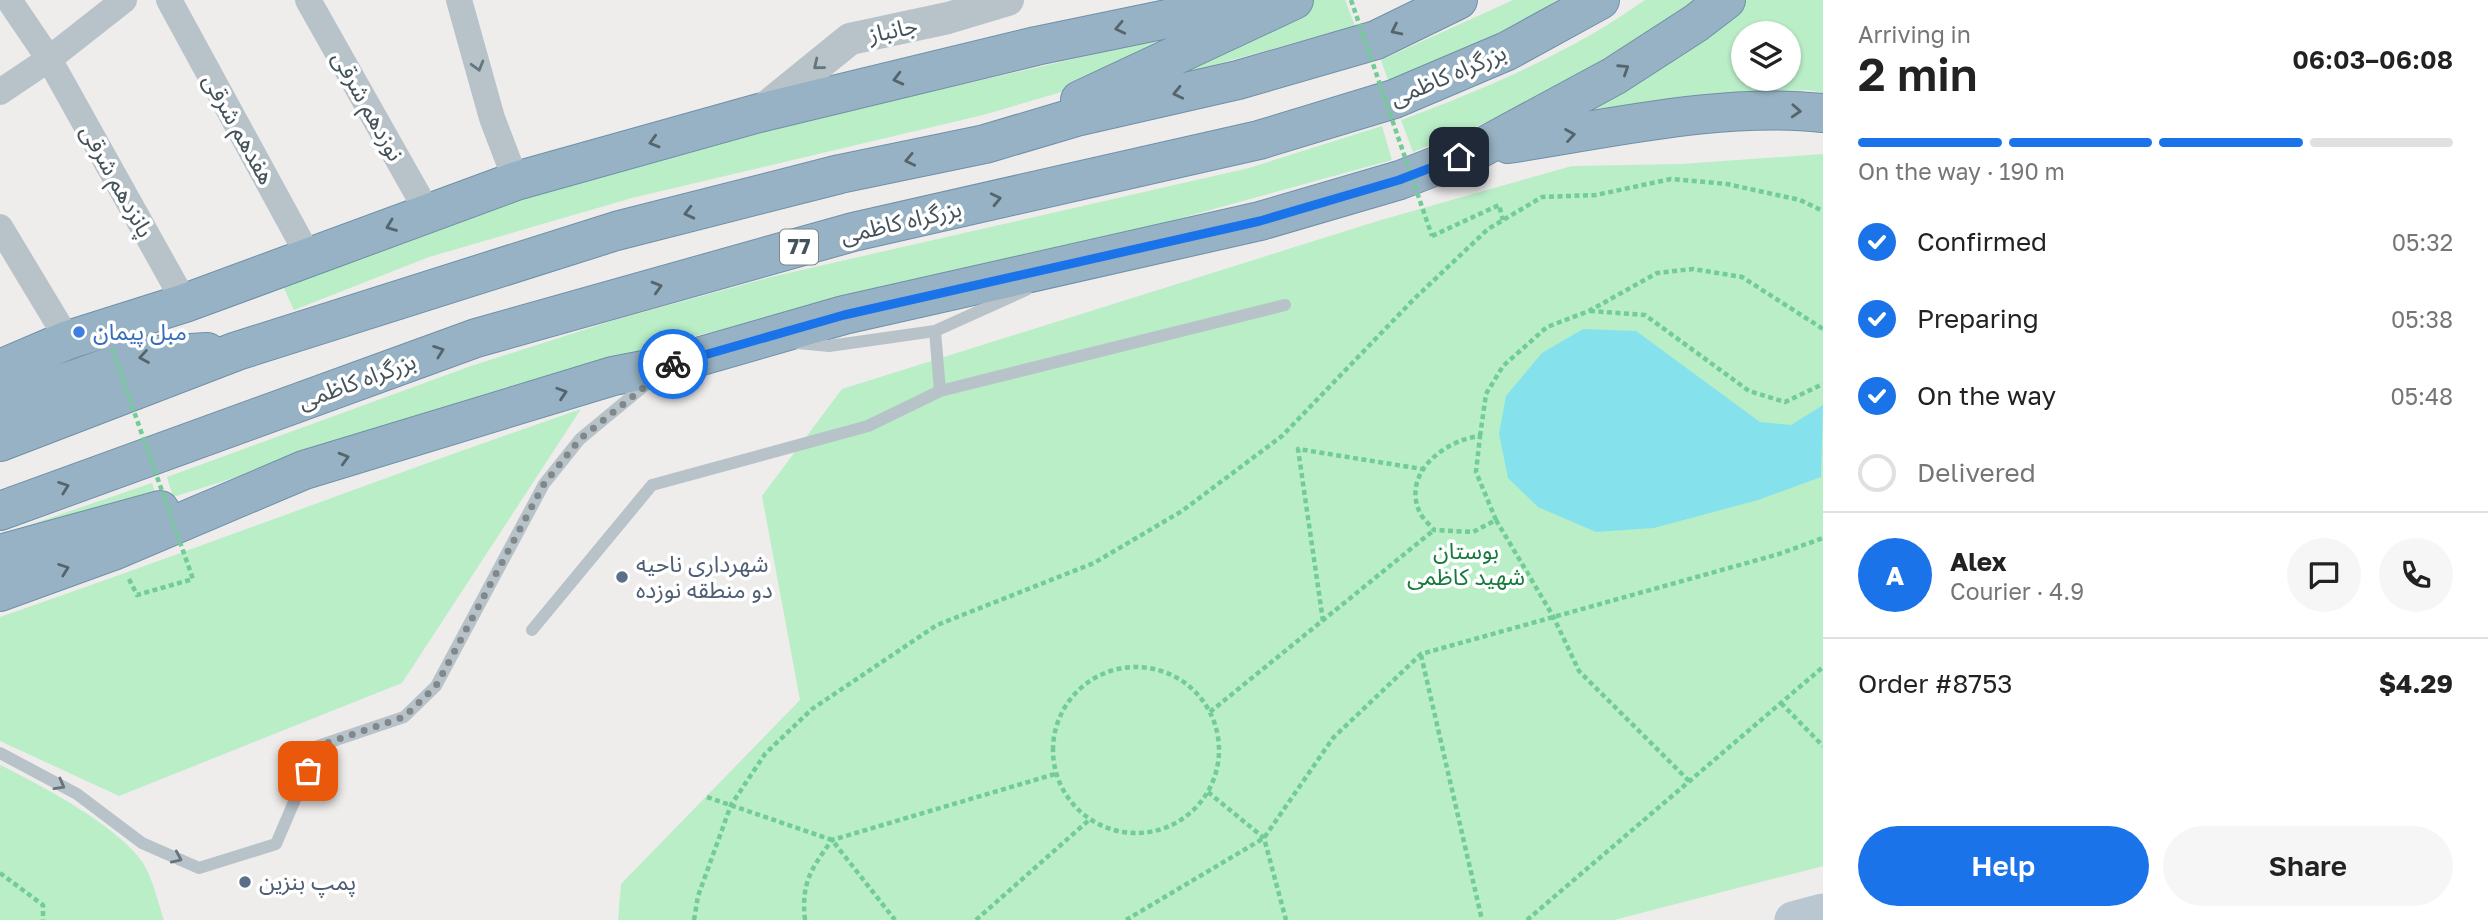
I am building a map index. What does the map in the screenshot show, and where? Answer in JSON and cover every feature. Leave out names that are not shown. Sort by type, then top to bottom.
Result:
[{"type":"highway","points":[[0,369],[68,340],[185,303],[428,211],[516,181],[759,113],[1036,46],[1259,0]]},
{"type":"highway","points":[[985,144],[1294,0]]},
{"type":"highway","points":[[0,442],[237,351],[617,231],[840,174],[985,144],[1076,117],[1238,80],[1376,40],[1458,0]]},
{"type":"highway","name":"بزرگراه کاظمی","points":[[0,510],[476,338],[853,232],[1259,140],[1394,99],[1507,51],[1600,0]]},
{"type":"highway","points":[[0,554],[304,470],[613,376],[670,365],[844,315],[1260,221],[1399,180],[1479,149],[1614,76],[1696,23],[1726,0]]},
{"type":"highway","points":[[1479,149],[1684,118],[1793,110],[1823,113]]},
{"type":"highway","points":[[0,406],[140,356],[237,351]]},
{"type":"highway","points":[[0,592],[113,551],[304,470]]},
{"type":"main road","points":[[1793,920],[1823,912]]},
{"type":"street","name":"پانزدهم شرقی","points":[[9,0],[48,60],[185,303]]},
{"type":"street","points":[[0,92],[48,60],[124,0]]},
{"type":"street","name":"هفدهم شرقی","points":[[169,0],[309,257]]},
{"type":"street","name":"نوزدهم شرقی","points":[[308,0],[428,211]]},
{"type":"street","points":[[459,0],[492,118],[516,181]]},
{"type":"street","name":"جانباز","points":[[759,113],[850,38],[946,9],[1008,0]]},
{"type":"street","points":[[0,227],[68,340]]},
{"type":"lane","points":[[763,338],[829,346],[934,331],[1105,256]]},
{"type":"lane","points":[[533,630],[652,485],[868,426],[940,391],[1285,305]]},
{"type":"lane","points":[[934,331],[940,391]]},
{"type":"lane","points":[[0,753],[77,794],[142,843],[199,869],[276,845],[318,746],[404,717],[436,686],[544,484],[580,439],[670,365]]},
{"type":"path","points":[[1351,0],[1432,236],[1499,205],[1503,220]]},
{"type":"path","points":[[694,920],[698,896],[731,805],[765,754],[811,709],[937,625],[1094,563],[1182,511],[1282,436],[1414,299],[1488,229],[1542,197],[1596,195],[1671,179],[1727,184],[1800,200],[1823,211]]},
{"type":"path","points":[[1689,781],[1579,671],[1553,616],[1496,520],[1476,472],[1486,394],[1503,366],[1547,327],[1589,311],[1657,273],[1693,269],[1742,277],[1823,329]]},
{"type":"path","points":[[1589,311],[1645,315],[1749,391],[1785,402],[1823,384]]},
{"type":"path","points":[[112,349],[193,579],[138,595]]},
{"type":"path","points":[[1434,530],[1420,513],[1416,490],[1422,469],[1440,450],[1462,438],[1480,436]]},
{"type":"path","points":[[1323,621],[1298,449],[1422,469]]},
{"type":"path","points":[[1210,712],[1434,530],[1474,532],[1496,520]]},
{"type":"path","points":[[1126,920],[1264,838],[1333,738],[1421,654],[1779,554],[1823,538]]},
{"type":"path","points":[[1421,654],[1482,920]]},
{"type":"path","points":[[1145,667],[1172,675],[1194,690],[1210,712],[1218,738],[1218,766],[1208,792],[1191,813],[1168,828],[1141,834],[1114,831],[1089,820],[1069,800],[1055,774],[1052,747],[1058,720],[1072,696],[1093,678],[1118,668],[1145,667]]},
{"type":"path","points":[[1527,920],[1823,667]]},
{"type":"path","points":[[1781,703],[1823,746]]},
{"type":"path","points":[[805,920],[802,893],[814,865],[832,840],[1055,774]]},
{"type":"path","points":[[1208,792],[1264,838],[1286,920]]},
{"type":"path","points":[[707,797],[832,840],[895,920]]},
{"type":"path","points":[[976,920],[1089,820]]},
{"type":"path","points":[[0,873],[43,905],[43,920]]},
{"type":"green space","points":[[1311,0],[1345,0],[1355,26],[1149,83]]},
{"type":"green space","points":[[1513,0],[1558,0],[1495,36],[1389,83],[1381,60]]},
{"type":"green space","points":[[1645,0],[1703,0],[1626,52],[1499,117],[1413,152],[1401,120],[1558,53]]},
{"type":"green space","points":[[1747,0],[1823,0],[1823,93],[1801,90],[1801,21],[1731,21],[1731,91],[1787,91],[1689,96],[1546,122],[1734,12]]},
{"type":"green space","points":[[1188,28],[1136,61],[1058,93],[983,115],[632,198],[429,257],[294,310],[282,284],[490,208],[795,123],[1143,43]]},
{"type":"green space","points":[[1382,126],[1392,160],[1123,234],[665,343],[173,497],[167,477],[471,366],[618,319],[771,277],[1249,168]]},
{"type":"green space","name":"بوستان شهید کاظمی","points":[[1823,154],[1823,866],[1614,920],[618,920],[621,884],[800,700],[762,496],[842,389],[1381,220],[1572,166],[1681,164]]},
{"type":"green space","points":[[581,409],[402,683],[119,796],[0,741],[0,617]]},
{"type":"green space","points":[[152,483],[158,500],[0,535]]},
{"type":"green space","points":[[0,765],[78,808],[132,849],[147,869],[164,920],[0,920]]},
{"type":"water","points":[[1583,329],[1636,331],[1760,422],[1791,425],[1823,405],[1821,477],[1758,500],[1654,528],[1596,532],[1538,507],[1508,478],[1499,434],[1506,396],[1542,353]]},
{"type":"way so far","points":[[308,771],[318,746],[404,717],[436,686],[479,611],[544,484],[580,439],[673,364]]},
{"type":"place","name":"مبل پیمان","points":[[79,332]]},
{"type":"place","name":"شهرداری ناحیه دو منطقه نوزده","points":[[622,577]]},
{"type":"place","name":"پمپ بنزین","points":[[245,882]]},
{"type":"route","points":[[673,364],[844,315],[1260,221],[1399,180],[1459,157]]}]
